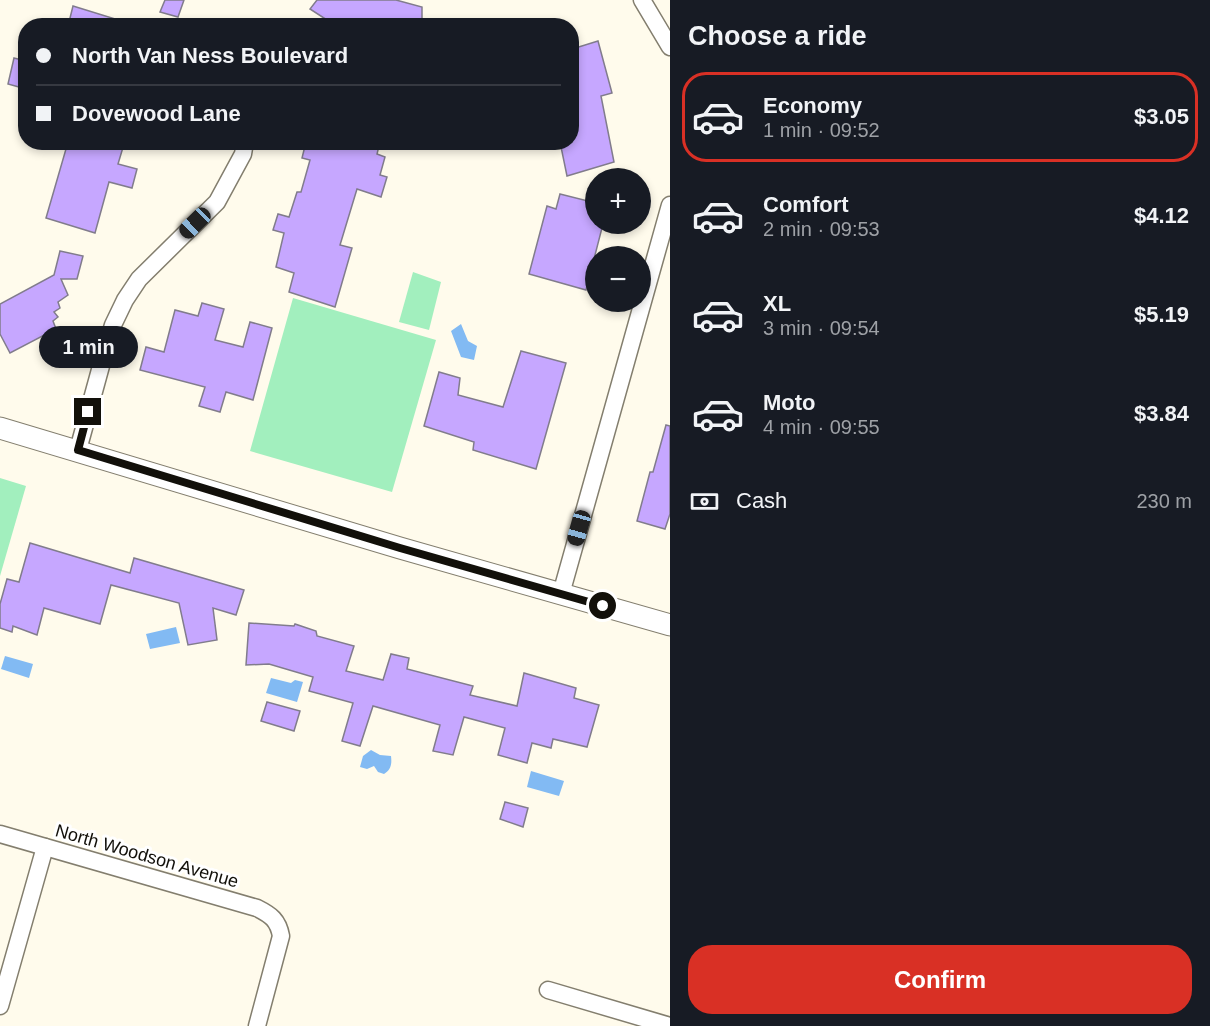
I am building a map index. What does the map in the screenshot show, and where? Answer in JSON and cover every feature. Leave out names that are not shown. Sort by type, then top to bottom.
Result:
[{"type":"street","points":[[642,0],[670,48]]},
{"type":"street","points":[[78,450],[104,355],[125,300],[139,279],[217,202],[244,150]]},
{"type":"street","points":[[561,594],[670,206]]},
{"type":"street","points":[[0,428],[561,594],[670,624]]},
{"type":"street","name":"North Woodson Avenue","points":[[0,834],[257,908],[269,914],[278,923],[281,936],[257,1026]]},
{"type":"street","points":[[0,1006],[45,847]]},
{"type":"street","points":[[548,990],[670,1026]]},
{"type":"green space","points":[[413,272],[441,282],[429,330],[399,322]]},
{"type":"green space","points":[[293,298],[436,340],[392,492],[250,451]]},
{"type":"green space","points":[[0,478],[26,486],[0,576]]},
{"type":"water","points":[[461,324],[468,341],[477,346],[474,360],[461,357],[451,331]]},
{"type":"water","points":[[176,627],[180,643],[150,649],[146,634]]},
{"type":"water","points":[[5,656],[33,664],[29,678],[1,669]]},
{"type":"water","points":[[271,678],[291,683],[295,680],[303,682],[297,702],[266,693]]},
{"type":"water","points":[[371,750],[380,755],[391,756],[391,766],[384,774],[378,772],[374,766],[367,769],[360,767],[363,756]]},
{"type":"water","points":[[531,771],[564,781],[559,796],[527,787]]},
{"type":"building","points":[[165,0],[184,0],[178,17],[160,12]]},
{"type":"building","points":[[317,0],[396,0],[422,7],[422,18],[324,18],[310,9]]},
{"type":"building","points":[[73,6],[112,18],[70,18]]},
{"type":"building","points":[[598,41],[612,93],[601,96],[614,162],[585,168],[585,171],[567,176],[562,150],[579,150],[579,47]]},
{"type":"building","points":[[14,58],[18,59],[18,87],[8,84]]},
{"type":"building","points":[[66,150],[122,150],[118,164],[137,169],[132,188],[109,182],[95,233],[46,218]]},
{"type":"building","points":[[304,150],[378,150],[377,154],[385,157],[380,175],[387,177],[381,197],[357,189],[340,245],[352,248],[335,307],[289,292],[294,273],[276,267],[284,233],[273,230],[278,214],[289,217],[297,192],[301,192],[310,160],[302,158]]},
{"type":"building","points":[[560,194],[585,200],[585,234],[600,234],[597,246],[585,246],[585,290],[529,274],[547,206],[556,209]]},
{"type":"building","points":[[60,251],[83,256],[77,279],[61,279],[68,295],[58,302],[60,308],[54,312],[58,317],[53,321],[56,329],[10,353],[0,334],[0,304],[54,275]]},
{"type":"building","points":[[202,303],[224,309],[215,340],[243,347],[250,322],[272,328],[253,400],[226,392],[220,412],[199,406],[205,387],[140,370],[146,347],[164,352],[175,310],[198,316]]},
{"type":"building","points":[[521,351],[566,363],[536,469],[473,450],[474,442],[424,426],[439,372],[460,378],[458,395],[503,407]]},
{"type":"building","points":[[666,425],[670,426],[670,514],[665,529],[637,521]]},
{"type":"building","points":[[30,543],[130,573],[134,558],[244,590],[236,615],[213,608],[217,640],[188,645],[179,603],[111,585],[100,624],[44,608],[37,635],[13,626],[12,632],[0,628],[0,604],[7,579],[19,582]]},
{"type":"building","points":[[249,623],[294,626],[295,624],[316,631],[317,636],[354,646],[346,671],[383,680],[391,654],[409,658],[407,669],[473,686],[470,695],[517,706],[524,673],[576,688],[574,698],[599,705],[587,747],[553,739],[551,748],[532,743],[527,763],[498,755],[505,728],[464,717],[453,755],[433,751],[440,725],[373,706],[360,746],[342,741],[353,703],[309,691],[313,677],[269,664],[246,665]]},
{"type":"building","points":[[267,702],[300,711],[294,731],[261,721]]},
{"type":"building","points":[[505,802],[528,808],[523,827],[500,819]]},
{"type":"route","points":[[88,412],[78,450],[400,548],[603,606]]}]
